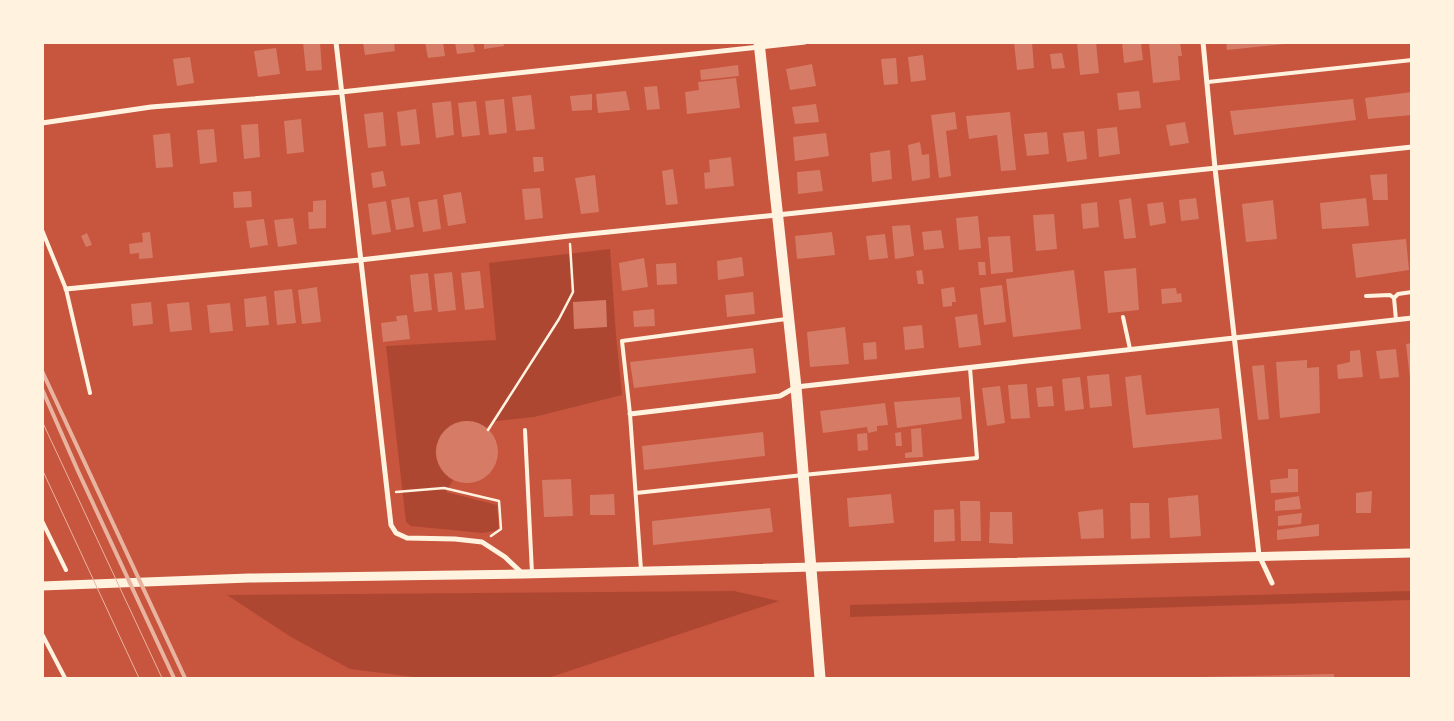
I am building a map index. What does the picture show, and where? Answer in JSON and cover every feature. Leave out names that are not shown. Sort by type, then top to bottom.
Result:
[{"type":"main road","points":[[760,45],[796,387],[820,678]]},
{"type":"street","points":[[336,42],[391,525],[396,533],[407,538],[455,539],[482,542],[527,574]]},
{"type":"street","points":[[42,123],[151,107],[341,92],[760,45],[805,42]]},
{"type":"street","points":[[1203,42],[1215,168],[1259,556],[1272,583]]},
{"type":"street","points":[[66,289],[360,260],[569,236],[1412,147]]},
{"type":"street","points":[[630,414],[780,396],[796,387],[1412,318]]},
{"type":"street","points":[[42,586],[249,578],[527,574],[1412,553]]},
{"type":"lane","points":[[1208,82],[1412,60]]},
{"type":"lane","points":[[42,230],[66,289],[90,393]]},
{"type":"lane","points":[[1394,298],[1398,294],[1412,292]]},
{"type":"lane","points":[[1366,296],[1390,295],[1394,298]]},
{"type":"lane","points":[[1394,298],[1396,320]]},
{"type":"lane","points":[[1123,317],[1130,350]]},
{"type":"lane","points":[[641,570],[630,414],[622,341],[788,319]]},
{"type":"lane","points":[[636,493],[977,458],[970,368]]},
{"type":"lane","points":[[525,430],[527,574]]},
{"type":"lane","points":[[42,521],[66,570]]},
{"type":"lane","points":[[42,634],[65,678]]},
{"type":"path","points":[[488,430],[559,319],[573,292],[569,236]]},
{"type":"path","points":[[387,492],[444,488],[498,501],[501,529],[482,542]]},
{"type":"shaded area","points":[[610,249],[622,395],[534,417],[497,421],[485,428],[465,421],[454,426],[446,431],[436,446],[438,463],[453,480],[446,492],[497,505],[499,530],[482,533],[411,526],[406,522],[386,346],[496,340],[489,263]]},
{"type":"shaded area","points":[[734,591],[779,601],[551,677],[536,678],[422,678],[350,669],[291,637],[227,595]]},
{"type":"shaded area","points":[[1412,591],[1411,600],[850,617],[850,605]]},
{"type":"building","points":[[303,42],[320,42],[322,70],[306,71]]},
{"type":"building","points":[[363,42],[394,42],[395,51],[365,55]]},
{"type":"building","points":[[425,42],[443,42],[445,56],[428,58]]},
{"type":"building","points":[[455,42],[473,42],[475,52],[457,54]]},
{"type":"building","points":[[484,42],[503,42],[504,46],[484,49]]},
{"type":"building","points":[[1014,42],[1032,42],[1034,68],[1017,70]]},
{"type":"building","points":[[1077,42],[1096,42],[1099,73],[1080,75]]},
{"type":"building","points":[[1122,42],[1141,42],[1143,60],[1124,63]]},
{"type":"building","points":[[1149,42],[1180,42],[1182,56],[1178,56],[1180,80],[1153,83]]},
{"type":"building","points":[[1226,42],[1285,42],[1285,44],[1227,50]]},
{"type":"building","points":[[276,48],[280,74],[258,77],[254,51]]},
{"type":"building","points":[[1062,53],[1065,68],[1052,69],[1050,54]]},
{"type":"building","points":[[923,55],[926,80],[911,82],[908,57]]},
{"type":"building","points":[[190,57],[194,83],[177,86],[173,59]]},
{"type":"building","points":[[896,58],[898,84],[884,85],[881,59]]},
{"type":"building","points":[[812,64],[816,86],[790,90],[786,69]]},
{"type":"building","points":[[738,65],[739,76],[701,80],[700,70]]},
{"type":"building","points":[[736,78],[740,108],[687,114],[685,92],[699,90],[698,82]]},
{"type":"building","points":[[657,86],[660,109],[647,110],[644,87]]},
{"type":"building","points":[[626,91],[630,110],[598,113],[596,94]]},
{"type":"building","points":[[1139,91],[1141,108],[1119,110],[1117,93]]},
{"type":"building","points":[[1412,92],[1412,115],[1368,119],[1365,98]]},
{"type":"building","points":[[592,94],[592,110],[572,111],[570,96]]},
{"type":"building","points":[[531,95],[535,129],[516,131],[512,97]]},
{"type":"building","points":[[504,99],[507,133],[489,135],[485,101]]},
{"type":"building","points":[[1353,99],[1356,120],[1234,135],[1230,111]]},
{"type":"building","points":[[451,101],[454,135],[436,138],[432,103]]},
{"type":"building","points":[[476,101],[480,135],[462,137],[458,103]]},
{"type":"building","points":[[816,104],[819,122],[795,124],[792,107]]},
{"type":"building","points":[[416,109],[420,144],[401,146],[397,112]]},
{"type":"building","points":[[383,112],[386,146],[368,148],[364,114]]},
{"type":"building","points":[[955,112],[957,129],[946,131],[951,176],[939,178],[931,115]]},
{"type":"building","points":[[1010,112],[1016,170],[1001,171],[997,135],[969,139],[966,116]]},
{"type":"building","points":[[301,119],[304,152],[287,154],[284,121]]},
{"type":"building","points":[[1185,122],[1189,143],[1170,146],[1166,125]]},
{"type":"building","points":[[258,124],[260,157],[244,159],[241,125]]},
{"type":"building","points":[[1117,127],[1120,154],[1099,157],[1097,129]]},
{"type":"building","points":[[214,129],[217,162],[200,164],[197,130]]},
{"type":"building","points":[[1084,131],[1087,159],[1067,162],[1063,133]]},
{"type":"building","points":[[1047,132],[1049,154],[1027,156],[1024,134]]},
{"type":"building","points":[[170,133],[173,167],[156,168],[153,135]]},
{"type":"building","points":[[826,133],[829,156],[795,161],[793,137]]},
{"type":"building","points":[[920,142],[922,155],[929,154],[930,178],[912,181],[908,145]]},
{"type":"building","points":[[890,150],[892,179],[872,182],[870,153]]},
{"type":"building","points":[[533,157],[543,157],[544,171],[534,172]]},
{"type":"building","points":[[731,157],[734,186],[705,189],[704,173],[710,172],[709,160]]},
{"type":"building","points":[[673,169],[678,204],[666,205],[662,171]]},
{"type":"building","points":[[820,170],[823,191],[798,194],[797,172]]},
{"type":"building","points":[[383,171],[386,186],[373,188],[371,173]]},
{"type":"building","points":[[1387,174],[1388,200],[1373,200],[1370,175]]},
{"type":"building","points":[[595,175],[599,212],[581,214],[575,178]]},
{"type":"building","points":[[540,188],[543,218],[525,220],[522,189]]},
{"type":"building","points":[[251,191],[252,207],[234,208],[233,192]]},
{"type":"building","points":[[461,192],[466,223],[448,226],[443,195]]},
{"type":"building","points":[[409,197],[414,227],[396,230],[391,200]]},
{"type":"building","points":[[1131,198],[1136,238],[1124,239],[1119,200]]},
{"type":"building","points":[[1196,198],[1199,219],[1181,221],[1179,200]]},
{"type":"building","points":[[1366,198],[1369,226],[1322,229],[1320,203]]},
{"type":"building","points":[[437,199],[441,229],[423,232],[418,202]]},
{"type":"building","points":[[326,200],[326,228],[309,229],[308,212],[313,212],[313,201]]},
{"type":"building","points":[[1273,200],[1277,239],[1246,242],[1242,204]]},
{"type":"building","points":[[386,201],[391,232],[372,235],[368,204]]},
{"type":"building","points":[[1097,202],[1099,227],[1083,229],[1081,204]]},
{"type":"building","points":[[1163,202],[1166,223],[1150,226],[1147,204]]},
{"type":"building","points":[[1054,214],[1057,249],[1036,251],[1033,215]]},
{"type":"building","points":[[978,216],[981,248],[959,250],[956,218]]},
{"type":"building","points":[[293,218],[297,244],[278,247],[274,220]]},
{"type":"building","points":[[264,219],[268,245],[250,248],[246,221]]},
{"type":"building","points":[[910,225],[914,256],[895,259],[892,226]]},
{"type":"building","points":[[941,230],[944,248],[924,250],[922,232]]},
{"type":"building","points":[[150,232],[153,258],[139,259],[139,253],[130,254],[129,244],[143,242],[142,233]]},
{"type":"building","points":[[832,232],[835,255],[797,259],[795,236]]},
{"type":"building","points":[[87,233],[92,245],[86,247],[81,236]]},
{"type":"building","points":[[885,234],[888,258],[869,260],[866,236]]},
{"type":"building","points":[[1010,236],[1013,272],[991,274],[988,237]]},
{"type":"building","points":[[1406,239],[1409,270],[1356,278],[1352,244]]},
{"type":"building","points":[[742,257],[744,276],[718,280],[717,261]]},
{"type":"building","points":[[644,258],[648,287],[622,291],[619,263]]},
{"type":"building","points":[[978,262],[985,262],[986,275],[979,275]]},
{"type":"building","points":[[676,263],[677,284],[657,285],[656,264]]},
{"type":"building","points":[[1136,268],[1139,310],[1108,313],[1104,271]]},
{"type":"building","points":[[922,270],[924,284],[918,284],[916,271]]},
{"type":"building","points":[[1074,270],[1081,329],[1013,337],[1006,279]]},
{"type":"building","points":[[480,271],[484,308],[465,310],[461,273]]},
{"type":"building","points":[[452,272],[456,310],[438,312],[434,274]]},
{"type":"building","points":[[428,273],[432,310],[414,312],[410,275]]},
{"type":"building","points":[[1002,285],[1006,322],[984,325],[980,288]]},
{"type":"building","points":[[317,287],[321,322],[302,324],[298,290]]},
{"type":"building","points":[[954,287],[956,302],[952,302],[952,306],[943,307],[941,289]]},
{"type":"building","points":[[1176,288],[1177,294],[1181,293],[1182,302],[1162,304],[1161,289]]},
{"type":"building","points":[[292,289],[296,323],[277,325],[274,291]]},
{"type":"building","points":[[753,292],[755,314],[727,317],[725,295]]},
{"type":"building","points":[[266,296],[269,325],[246,327],[244,299]]},
{"type":"building","points":[[606,300],[607,327],[574,329],[573,302]]},
{"type":"building","points":[[151,302],[153,324],[133,326],[131,304]]},
{"type":"building","points":[[189,302],[192,330],[170,332],[167,304]]},
{"type":"building","points":[[230,303],[233,331],[210,333],[207,305]]},
{"type":"building","points":[[654,309],[655,326],[634,327],[633,311]]},
{"type":"building","points":[[977,314],[981,345],[959,348],[955,317]]},
{"type":"building","points":[[407,315],[410,339],[383,342],[381,323],[397,321],[396,316]]},
{"type":"building","points":[[922,325],[924,348],[905,350],[903,327]]},
{"type":"building","points":[[845,327],[849,364],[810,367],[807,332]]},
{"type":"building","points":[[876,342],[877,359],[864,360],[863,343]]},
{"type":"building","points":[[1412,343],[1412,378],[1410,378],[1406,344]]},
{"type":"building","points":[[753,348],[756,373],[634,388],[630,362]]},
{"type":"building","points":[[1396,349],[1399,377],[1380,379],[1376,351]]},
{"type":"building","points":[[1360,350],[1363,377],[1338,379],[1337,365],[1350,362],[1350,351]]},
{"type":"building","points":[[1307,360],[1307,368],[1319,367],[1320,413],[1280,418],[1276,362]]},
{"type":"building","points":[[1264,365],[1269,419],[1258,420],[1252,366]]},
{"type":"building","points":[[1109,374],[1112,406],[1090,408],[1087,376]]},
{"type":"building","points":[[1141,375],[1146,415],[1219,408],[1222,439],[1133,448],[1125,377]]},
{"type":"building","points":[[1080,377],[1084,409],[1065,411],[1062,379]]},
{"type":"building","points":[[1027,384],[1030,418],[1011,419],[1008,385]]},
{"type":"building","points":[[1000,386],[1005,423],[987,426],[982,388]]},
{"type":"building","points":[[1052,386],[1054,406],[1038,407],[1036,388]]},
{"type":"building","points":[[960,397],[962,419],[897,428],[894,402]]},
{"type":"building","points":[[885,403],[888,425],[877,426],[877,431],[868,433],[867,427],[823,433],[820,411]]},
{"type":"building","points":[[467,421],[479,424],[489,430],[495,440],[498,452],[495,464],[489,474],[479,480],[467,483],[455,480],[445,474],[439,464],[436,452],[439,440],[445,430],[455,424]]},
{"type":"building","points":[[921,428],[923,457],[905,458],[905,453],[912,452],[911,429]]},
{"type":"building","points":[[763,432],[765,456],[644,470],[642,446]]},
{"type":"building","points":[[901,432],[902,446],[896,446],[895,433]]},
{"type":"building","points":[[867,433],[868,450],[858,451],[857,434]]},
{"type":"building","points":[[1288,469],[1298,469],[1298,492],[1271,493],[1270,480],[1288,478]]},
{"type":"building","points":[[571,479],[573,516],[544,517],[542,480]]},
{"type":"building","points":[[1372,491],[1371,513],[1356,513],[1356,493]]},
{"type":"building","points":[[614,494],[615,515],[590,515],[590,495]]},
{"type":"building","points":[[891,494],[894,523],[849,527],[847,498]]},
{"type":"building","points":[[1198,495],[1201,536],[1170,538],[1168,498]]},
{"type":"building","points":[[1299,496],[1301,509],[1275,511],[1275,500]]},
{"type":"building","points":[[960,501],[980,501],[981,541],[961,541]]},
{"type":"building","points":[[1130,503],[1149,503],[1150,538],[1131,539]]},
{"type":"building","points":[[770,508],[773,532],[653,545],[652,521]]},
{"type":"building","points":[[954,509],[955,541],[934,542],[934,510]]},
{"type":"building","points":[[1103,509],[1104,538],[1081,539],[1078,512]]},
{"type":"building","points":[[990,512],[1012,512],[1013,544],[989,543]]},
{"type":"building","points":[[1302,513],[1301,524],[1278,526],[1278,516]]},
{"type":"building","points":[[1319,524],[1319,536],[1277,540],[1277,530]]},
{"type":"building","points":[[1334,674],[1334,678],[1200,678],[1200,677]]},
{"type":"tram line","points":[[42,421],[162,678]]},
{"type":"tram line","points":[[42,469],[139,678]]},
{"type":"railway","points":[[42,371],[185,678]]},
{"type":"railway","points":[[42,389],[174,678]]}]
